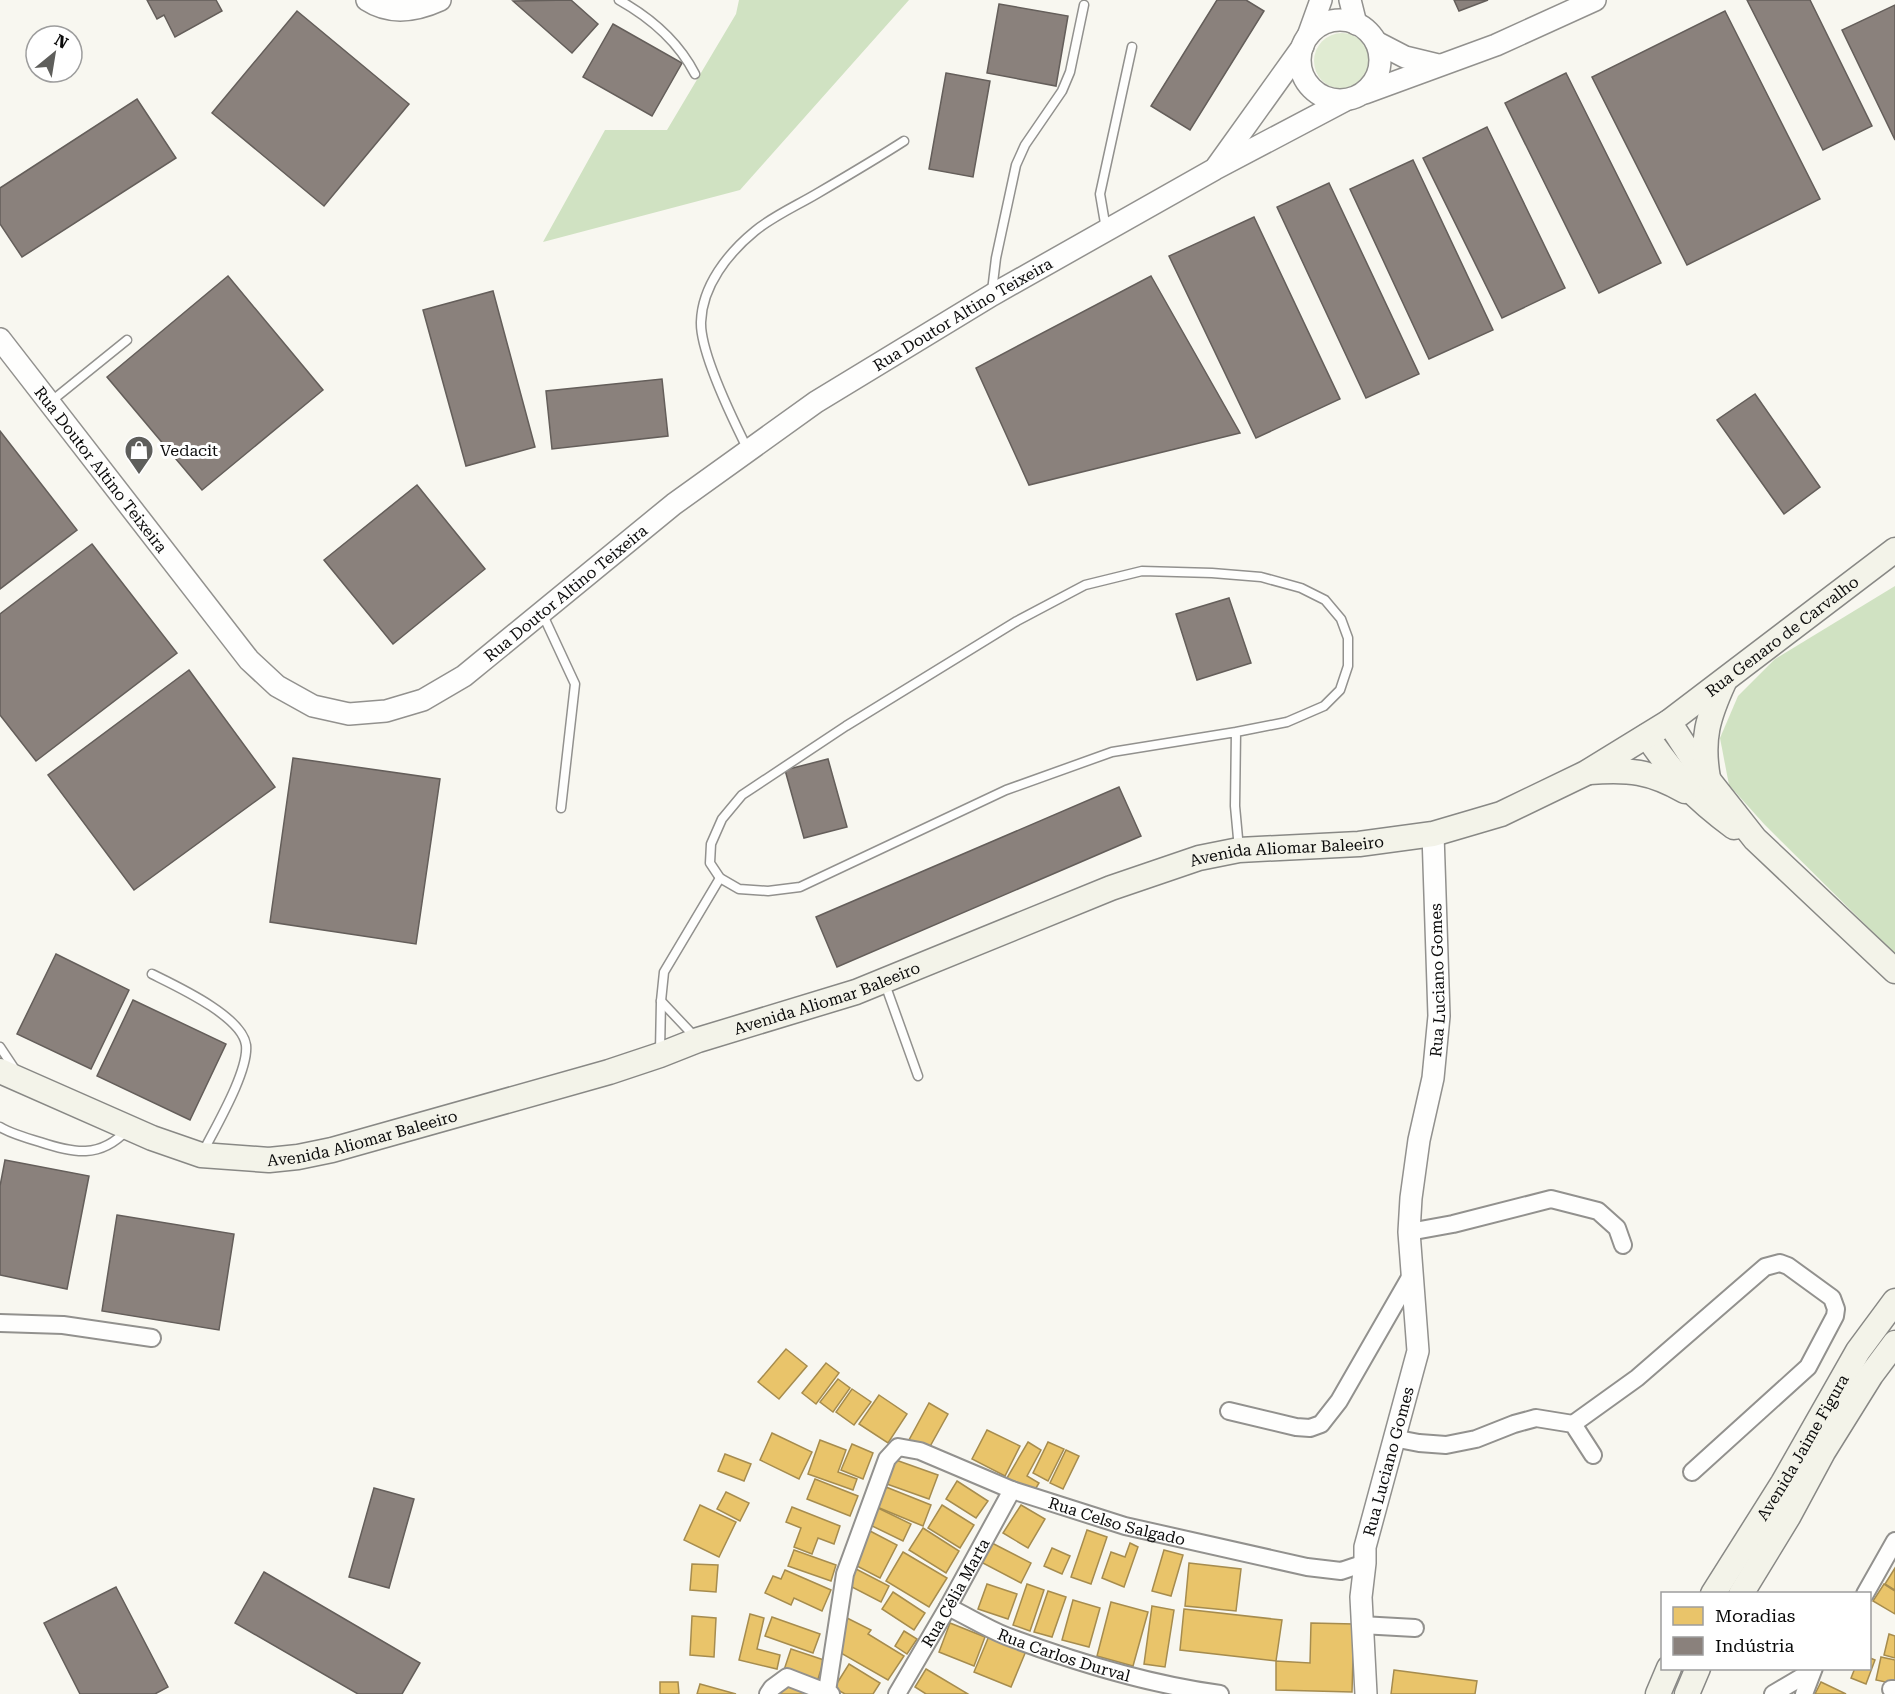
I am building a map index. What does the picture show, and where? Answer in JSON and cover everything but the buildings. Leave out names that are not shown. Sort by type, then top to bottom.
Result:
[{"type":"main road","name":"Rua Genaro de Carvalho","points":[[1669,722],[1895,550]]},
{"type":"main road","points":[[1702,788],[1707,723],[1725,680]]},
{"type":"main road","points":[[1669,722],[1702,788]]},
{"type":"main road","name":"Avenida Aliomar Baleeiro","points":[[9,1074],[129,1128],[201,1155],[269,1161],[298,1158],[660,1055],[698,1040],[805,1009],[884,981],[1156,871],[1199,858],[1239,850],[1359,844],[1433,834],[1501,814],[1586,772],[1669,722]]},
{"type":"main road","points":[[1647,736],[1662,758],[1702,788],[1895,971]]},
{"type":"main road","points":[[1586,772],[1622,771],[1649,774],[1670,783],[1702,788]]},
{"type":"main road","name":"Avenida Jaime Figura","points":[[1714,1592],[1783,1483],[1858,1351],[1895,1301]]},
{"type":"main road","name":"Avenida Jaime Figura","points":[[1742,1592],[1788,1517],[1823,1452],[1871,1376],[1895,1343]]},
{"type":"main road","points":[[1658,1694],[1668,1670]]},
{"type":"main road","points":[[1687,1694],[1697,1670]]},
{"type":"street","points":[[367,0],[375,5],[399,11],[424,8],[440,0]]},
{"type":"street","points":[[1321,0],[1300,57],[1301,71],[1307,84],[1317,93],[1330,99],[1344,101],[1496,45],[1595,0]]},
{"type":"street","points":[[1350,0],[1356,24]]},
{"type":"street","points":[[1305,41],[1318,27],[1330,22],[1343,20],[1368,31],[1376,42],[1381,64],[1378,75],[1365,93]]},
{"type":"street","name":"Rua Doutor Altino Teixeira","points":[[1215,169],[1305,41]]},
{"type":"street","points":[[1376,42],[1405,57],[1438,65]]},
{"type":"street","name":"Rua Doutor Altino Teixeira","points":[[0,339],[249,660],[277,686],[313,706],[349,714],[386,711],[423,700],[464,676],[674,504],[816,402],[992,295],[1106,230],[1344,101]]},
{"type":"street","name":"Rua Luciano Gomes","points":[[1365,1694],[1361,1597],[1365,1547],[1418,1351],[1409,1232],[1412,1187],[1419,1140],[1433,1078],[1439,1026],[1433,834]]},
{"type":"street","points":[[1409,1232],[1453,1224],[1551,1200],[1598,1211],[1617,1228],[1623,1245]]},
{"type":"street","points":[[1393,1438],[1446,1445],[1476,1439],[1536,1418],[1574,1424],[1637,1378],[1765,1267],[1780,1263],[1788,1266],[1832,1298],[1836,1309],[1835,1316],[1808,1367],[1692,1472]]},
{"type":"street","points":[[1229,1411],[1296,1427],[1310,1428],[1321,1424],[1339,1401],[1412,1274]]},
{"type":"street","points":[[0,1323],[63,1325],[152,1338]]},
{"type":"street","points":[[1574,1424],[1593,1455]]},
{"type":"street","name":"Rua Celso Salgado","points":[[829,1693],[845,1574],[884,1466],[893,1450],[898,1447],[920,1451],[1012,1490],[1125,1526],[1307,1567],[1341,1571],[1365,1563]]},
{"type":"street","name":"Rua Célia Marta","points":[[897,1694],[1012,1490]]},
{"type":"street","points":[[1867,1592],[1895,1541]]},
{"type":"street","name":"Rua Carlos Durval","points":[[948,1607],[1004,1635],[1049,1650],[1134,1677],[1189,1690],[1220,1694]]},
{"type":"street","points":[[1361,1625],[1415,1628]]},
{"type":"street","points":[[1773,1694],[1813,1670]]},
{"type":"street","points":[[1804,1694],[1813,1670]]},
{"type":"street","points":[[768,1694],[772,1688],[787,1677],[829,1693]]},
{"type":"lane","points":[[619,0],[648,19],[671,39],[687,58],[695,74]]},
{"type":"lane","points":[[992,295],[996,258],[1016,165],[1025,146],[1062,91],[1070,72],[1084,5]]},
{"type":"lane","points":[[1106,230],[1100,194],[1132,47]]},
{"type":"lane","points":[[748,451],[704,346],[701,324],[704,300],[714,277],[733,252],[756,230],[904,141]]},
{"type":"lane","points":[[49,404],[127,340]]},
{"type":"lane","points":[[1142,571],[1212,573],[1262,577],[1301,588],[1325,600],[1341,619],[1348,638],[1348,666],[1340,690],[1324,706],[1287,722],[1236,732],[1112,752],[1006,790],[800,887],[768,891],[739,889],[720,878],[710,863],[711,844],[722,819],[742,795],[846,726],[1017,621],[1085,585],[1142,571]]},
{"type":"lane","points":[[542,613],[575,684],[561,808]]},
{"type":"lane","points":[[1236,732],[1235,806],[1239,850]]},
{"type":"lane","points":[[660,1055],[663,972],[720,878]]},
{"type":"lane","points":[[152,974],[197,996],[222,1014],[242,1035],[246,1043],[246,1056],[238,1081],[201,1155]]},
{"type":"lane","points":[[884,981],[918,1077]]},
{"type":"lane","points":[[661,1001],[698,1040]]},
{"type":"lane","points":[[0,1047],[12,1064],[9,1074]]},
{"type":"lane","points":[[0,1127],[53,1147],[77,1152],[93,1151],[107,1146],[129,1128]]},
{"type":"green space","points":[[739,0],[909,0],[740,190],[543,242],[605,130],[667,130],[736,14]]},
{"type":"green space","points":[[1337,33],[1347,33],[1362,41],[1368,50],[1370,61],[1368,72],[1362,81],[1347,89],[1337,89],[1326,84],[1319,77],[1314,66],[1314,56],[1319,45],[1326,38]]},
{"type":"green space","points":[[1895,586],[1895,954],[1764,824],[1729,785],[1720,738],[1738,696],[1775,659]]},
{"type":"place","name":"Vedacit","points":[[139,476]]}]
